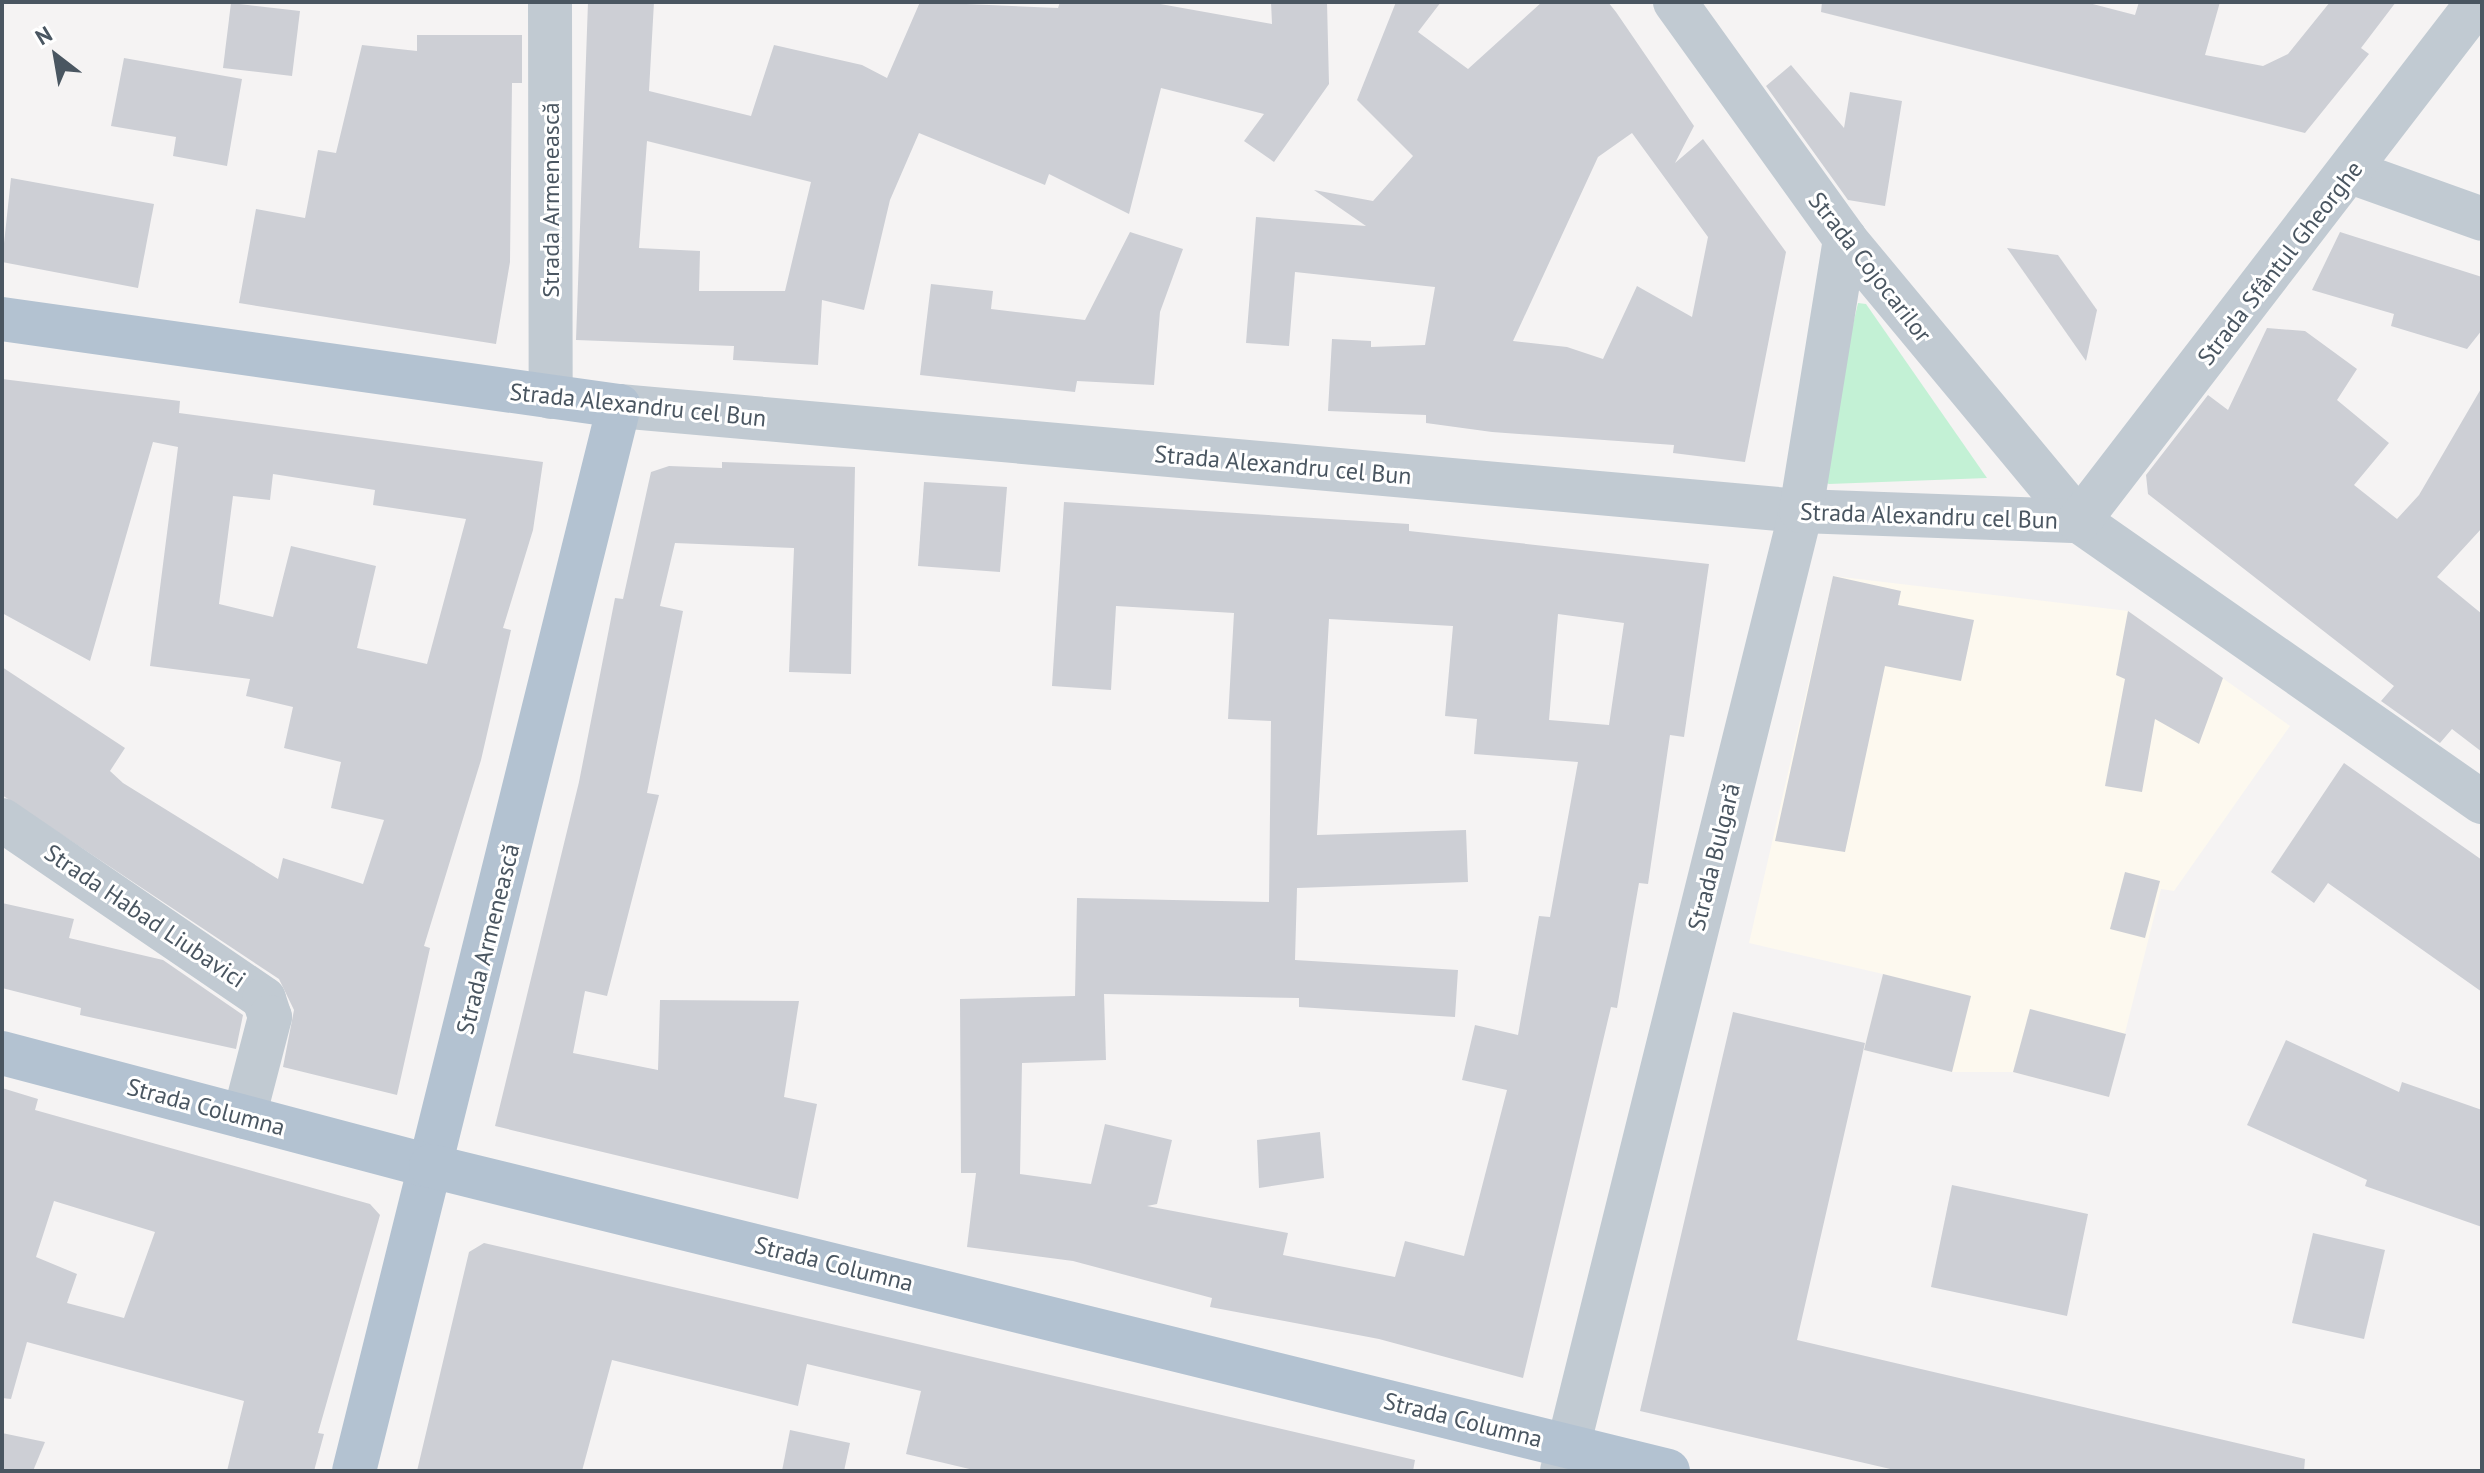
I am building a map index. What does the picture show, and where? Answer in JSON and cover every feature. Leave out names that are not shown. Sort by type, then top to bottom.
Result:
[{"type":"main road","name":"Strada Alexandru cel Bun","points":[[2,319],[619,406]]},
{"type":"main road","name":"Strada Armenească","points":[[354,1471],[619,406]]},
{"type":"main road","name":"Strada Columna","points":[[2,1053],[1565,1459],[1668,1471]]},
{"type":"street","name":"Strada Armenească","points":[[550,2],[551,397]]},
{"type":"street","name":"Strada Cojocarilor","points":[[1675,2],[1845,239],[2079,521]]},
{"type":"street","name":"Strada Sfântul Gheorghe","points":[[2079,521],[2351,172],[2478,2]]},
{"type":"street","points":[[2351,172],[2482,219]]},
{"type":"street","name":"Strada Bulgară","points":[[1565,1459],[1801,511],[1845,239]]},
{"type":"street","name":"Strada Alexandru cel Bun","points":[[619,406],[1801,511],[2079,521],[2482,802]]},
{"type":"street","name":"Strada Habad Liubavici","points":[[2,820],[264,999],[270,1017],[244,1117]]},
{"type":"shaded area","points":[[1833,576],[2128,611],[2290,726],[2174,891],[2161,889],[2109,1097],[2013,1072],[1952,1072],[1864,1050],[1883,974],[1749,943]]},
{"type":"green space","points":[[1858,303],[1866,304],[1987,478],[1829,484],[1817,479]]},
{"type":"building","points":[[588,2],[654,2],[649,91],[751,116],[774,45],[862,65],[887,78],[920,2],[1058,8],[1060,2],[1149,2],[1272,24],[1271,2],[1327,2],[1329,84],[1274,162],[1244,141],[1264,114],[1161,88],[1129,214],[1049,174],[1045,185],[919,133],[890,200],[864,310],[822,300],[818,365],[733,360],[734,346],[576,340]],"holes":[[[647,141],[811,182],[785,291],[699,291],[700,251],[639,248]]]},
{"type":"building","points":[[1396,2],[1441,2],[1418,32],[1468,69],[1542,2],[1608,2],[1694,126],[1675,163],[1703,139],[1786,252],[1745,462],[1673,453],[1674,445],[1492,432],[1426,423],[1426,415],[1328,411],[1332,339],[1371,341],[1371,347],[1425,345],[1435,287],[1295,272],[1289,346],[1246,343],[1256,217],[1366,226],[1314,190],[1373,201],[1413,156],[1357,100]],"holes":[[[1632,133],[1708,237],[1692,317],[1637,286],[1603,359],[1567,347],[1513,341],[1598,157]]]},
{"type":"building","points":[[1822,2],[2085,2],[2135,15],[2139,2],[2220,2],[2205,55],[2263,66],[2288,54],[2330,2],[2396,2],[2361,48],[2369,54],[2305,133],[1821,12]]},
{"type":"building","points":[[231,3],[300,11],[292,76],[223,68]]},
{"type":"building","points":[[417,35],[522,35],[522,83],[512,83],[510,262],[496,344],[239,303],[256,209],[305,218],[318,150],[336,153],[362,45],[417,51]]},
{"type":"building","points":[[124,58],[242,79],[227,166],[173,156],[176,137],[111,126]]},
{"type":"building","points":[[1791,65],[1844,128],[1850,92],[1902,101],[1885,206],[1848,200],[1766,86]]},
{"type":"building","points":[[11,178],[154,204],[138,288],[2,262]]},
{"type":"building","points":[[1130,232],[1183,249],[1160,312],[1154,385],[1077,381],[1075,392],[920,375],[931,284],[993,291],[991,309],[1085,320]]},
{"type":"building","points":[[2340,232],[2482,277],[2482,330],[2467,349],[2391,326],[2394,314],[2312,290]]},
{"type":"building","points":[[2007,248],[2058,255],[2097,310],[2086,361]]},
{"type":"building","points":[[2267,328],[2305,331],[2357,369],[2337,400],[2389,443],[2354,485],[2397,519],[2419,495],[2482,387],[2482,528],[2437,577],[2482,614],[2482,752],[2452,729],[2440,743],[2381,701],[2394,686],[2148,494],[2146,475],[2208,395],[2228,410]]},
{"type":"building","points":[[2,379],[180,401],[179,413],[543,462],[533,530],[503,628],[511,630],[481,760],[424,946],[430,948],[397,1095],[283,1067],[294,1010],[279,979],[2,795],[2,667],[125,748],[110,771],[123,783],[278,879],[283,858],[363,884],[384,820],[331,808],[341,762],[284,748],[293,707],[246,696],[250,679],[150,666],[178,447],[153,442],[90,661],[2,613]],"holes":[[[273,474],[375,490],[373,505],[466,519],[427,664],[357,648],[376,566],[291,546],[273,617],[219,604],[233,496],[270,500]]]},
{"type":"building","points":[[722,462],[855,467],[851,674],[789,672],[794,548],[675,543],[660,606],[683,611],[647,793],[659,795],[607,996],[585,991],[573,1053],[658,1070],[660,1000],[799,1001],[784,1097],[817,1104],[798,1199],[495,1126],[579,782],[615,598],[623,599],[651,472],[669,466],[722,468]]},
{"type":"building","points":[[924,482],[1007,487],[1000,572],[918,566]]},
{"type":"building","points":[[1064,502],[1409,524],[1409,531],[1709,564],[1684,737],[1670,735],[1648,884],[1639,883],[1617,1008],[1611,1007],[1523,1378],[1379,1339],[1210,1307],[1212,1298],[1073,1261],[967,1247],[976,1173],[961,1173],[960,999],[1075,996],[1077,898],[1269,902],[1271,721],[1228,719],[1234,613],[1116,606],[1111,690],[1052,686]],"holes":[[[1558,614],[1624,623],[1609,725],[1549,720]],[[1329,619],[1453,626],[1445,716],[1477,719],[1474,754],[1578,762],[1550,917],[1539,916],[1518,1035],[1475,1025],[1462,1080],[1507,1090],[1464,1256],[1405,1241],[1395,1277],[1283,1255],[1288,1233],[1147,1206],[1157,1204],[1172,1140],[1105,1124],[1091,1184],[1020,1174],[1022,1063],[1106,1060],[1104,994],[1299,998],[1299,1007],[1455,1017],[1458,970],[1295,960],[1297,888],[1468,882],[1466,830],[1317,835]]]},
{"type":"building","points":[[1833,576],[1901,591],[1898,605],[1974,620],[1961,681],[1885,666],[1845,852],[1775,841]]},
{"type":"building","points":[[2128,611],[2223,678],[2199,744],[2155,719],[2142,792],[2105,786],[2125,679],[2116,675]]},
{"type":"building","points":[[2344,763],[2482,860],[2482,992],[2328,883],[2314,903],[2271,872]]},
{"type":"building","points":[[2125,872],[2160,881],[2145,938],[2110,929]]},
{"type":"building","points":[[2,903],[74,919],[69,938],[163,960],[243,1015],[236,1049],[80,1015],[81,1008],[2,988]]},
{"type":"building","points":[[1883,974],[1971,996],[1952,1072],[1864,1050]]},
{"type":"building","points":[[2030,1009],[2126,1034],[2109,1097],[2013,1072]]},
{"type":"building","points":[[1733,1012],[1865,1043],[1797,1340],[2305,1459],[2304,1471],[1899,1471],[1640,1411]]},
{"type":"building","points":[[2286,1040],[2399,1092],[2402,1082],[2482,1110],[2482,1227],[2365,1186],[2367,1180],[2247,1125]]},
{"type":"building","points":[[2,1088],[38,1099],[35,1110],[370,1204],[380,1215],[318,1433],[324,1434],[314,1471],[227,1471],[244,1401],[27,1342],[11,1399],[2,1398]],"holes":[[[54,1201],[155,1232],[124,1318],[67,1303],[77,1274],[36,1257]]]},
{"type":"building","points":[[1320,1132],[1324,1178],[1259,1188],[1257,1140]]},
{"type":"building","points":[[1952,1185],[2088,1214],[2067,1316],[1931,1287]]},
{"type":"building","points":[[2313,1233],[2385,1250],[2364,1339],[2292,1323]]},
{"type":"building","points":[[484,1243],[1415,1460],[1413,1471],[978,1471],[906,1454],[921,1391],[807,1364],[798,1406],[612,1360],[582,1471],[417,1471],[469,1252]]},
{"type":"building","points":[[790,1430],[850,1443],[844,1471],[782,1471]]},
{"type":"building","points":[[2,1433],[45,1442],[33,1471],[2,1471]]}]
